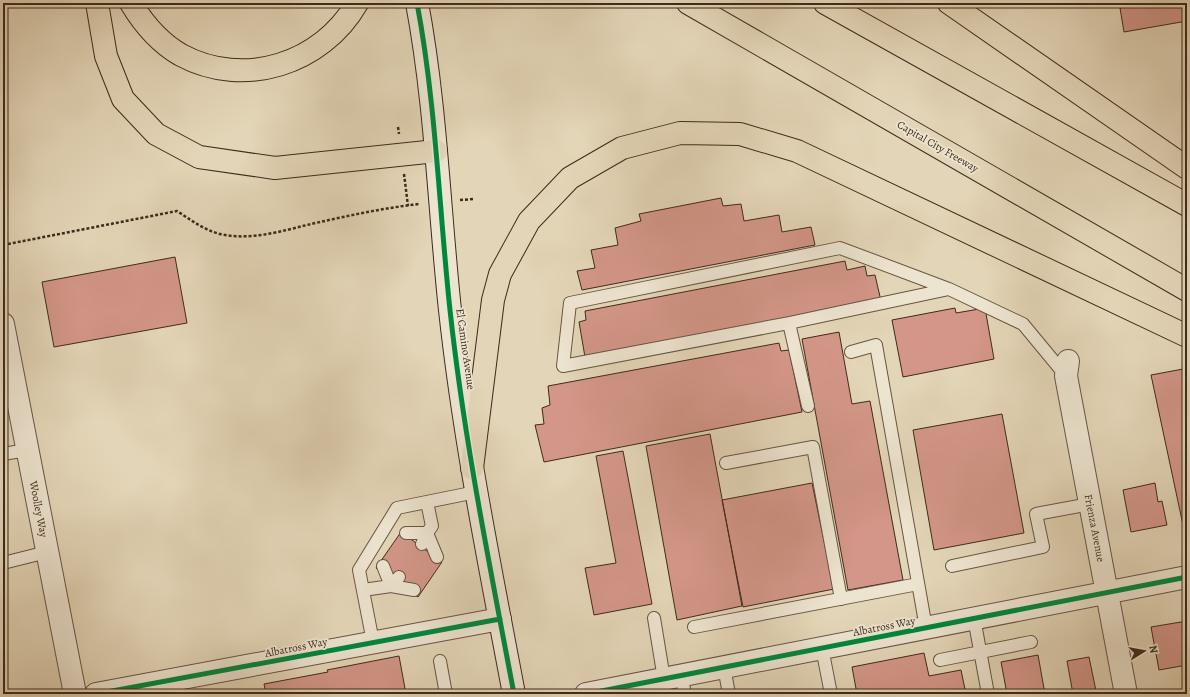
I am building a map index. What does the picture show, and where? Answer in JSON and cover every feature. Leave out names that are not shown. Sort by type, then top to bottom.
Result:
[{"type":"highway","points":[[96,3],[106,56],[123,99],[156,134],[199,157],[275,168],[436,151]]},
{"type":"highway","points":[[131,3],[139,16],[158,38],[181,54],[208,66],[236,70],[265,69],[301,57],[325,42],[339,28],[357,3]]},
{"type":"highway","name":"Capital City Freeway","points":[[688,3],[1187,290]]},
{"type":"highway","points":[[825,3],[1187,204]]},
{"type":"highway","points":[[949,3],[1187,168]]},
{"type":"highway","points":[[472,468],[493,300],[500,274],[529,221],[570,178],[622,148],[680,133],[740,134],[797,151],[1187,336]]},
{"type":"street","name":"El Camino Avenue","points":[[417,3],[424,41],[436,151],[450,311],[472,468],[514,694]]},
{"type":"street","name":"Woolley Way","points":[[3,324],[75,694]]},
{"type":"street","name":"Frienza Avenue","points":[[1067,369],[1090,504],[1126,694]]},
{"type":"street","name":"Albatross Way","points":[[586,694],[677,683],[724,667],[1187,577]]},
{"type":"street","name":"Albatross Way","points":[[96,694],[142,690],[373,642],[500,619]]},
{"type":"lane","points":[[949,289],[789,323],[563,366],[570,303],[840,248],[949,289],[1023,324],[1067,369]]},
{"type":"lane","points":[[789,323],[808,406]]},
{"type":"lane","points":[[851,352],[876,345],[926,628]]},
{"type":"lane","points":[[726,463],[813,448],[841,599]]},
{"type":"lane","points":[[3,454],[27,450]]},
{"type":"lane","points":[[373,642],[359,570],[397,508],[476,492]]},
{"type":"lane","points":[[425,539],[432,526],[427,502]]},
{"type":"lane","points":[[952,566],[1043,547],[1036,514],[1090,504]]},
{"type":"lane","points":[[406,533],[425,539],[437,557]]},
{"type":"lane","points":[[3,563],[47,552]]},
{"type":"lane","points":[[383,566],[395,582],[414,590]]},
{"type":"lane","points":[[363,590],[395,582]]},
{"type":"lane","points":[[694,627],[918,584]]},
{"type":"lane","points":[[654,618],[677,683]]},
{"type":"lane","points":[[974,618],[988,694]]},
{"type":"lane","points":[[940,660],[1031,642]]},
{"type":"lane","points":[[822,648],[831,694]]},
{"type":"lane","points":[[440,661],[446,694]]},
{"type":"lane","points":[[724,667],[729,694]]},
{"type":"path","points":[[3,245],[177,211],[200,226],[220,234],[241,236],[263,235],[370,211],[474,199]]},
{"type":"building","points":[[1147,3],[1187,3],[1187,21],[1124,32],[1120,8]]},
{"type":"building","points":[[721,198],[723,206],[741,204],[744,221],[779,215],[782,232],[811,227],[815,245],[582,290],[577,271],[595,268],[591,250],[618,245],[615,228],[641,221],[639,214]]},
{"type":"building","points":[[175,257],[187,323],[54,347],[42,282]]},
{"type":"building","points":[[845,261],[847,270],[865,266],[867,276],[875,275],[881,301],[585,357],[579,322],[586,320],[585,311]]},
{"type":"building","points":[[955,308],[956,313],[985,308],[994,359],[903,377],[892,320]]},
{"type":"building","points":[[839,332],[852,404],[870,401],[903,580],[848,590],[802,339]]},
{"type":"building","points":[[779,343],[781,351],[789,350],[802,412],[544,462],[535,425],[544,424],[542,408],[550,405],[548,386]]},
{"type":"building","points":[[1183,369],[1187,389],[1187,524],[1183,525],[1151,375]]},
{"type":"building","points":[[1002,414],[1024,533],[934,550],[913,430]]},
{"type":"building","points":[[710,434],[742,606],[677,620],[646,446]]},
{"type":"building","points":[[623,451],[652,604],[594,615],[585,568],[616,563],[596,456]]},
{"type":"building","points":[[812,483],[834,589],[743,607],[722,500]]},
{"type":"building","points":[[1155,483],[1158,502],[1162,501],[1167,525],[1131,532],[1123,490]]},
{"type":"building","points":[[401,532],[442,562],[418,597],[376,568]]},
{"type":"building","points":[[1187,621],[1187,665],[1159,670],[1151,627]]},
{"type":"building","points":[[924,653],[929,676],[961,670],[966,694],[857,694],[852,667]]},
{"type":"building","points":[[1038,655],[1045,694],[1007,694],[1001,662]]},
{"type":"building","points":[[399,656],[406,694],[266,694],[264,684],[328,672],[327,670]]},
{"type":"building","points":[[1089,657],[1096,691],[1103,689],[1105,694],[1073,694],[1067,661]]},
{"type":"cycle path","points":[[417,3],[429,79],[446,272],[456,358],[478,503],[514,694]]},
{"type":"cycle path","points":[[586,694],[1187,577]]},
{"type":"cycle path","points":[[96,694],[500,619]]}]
